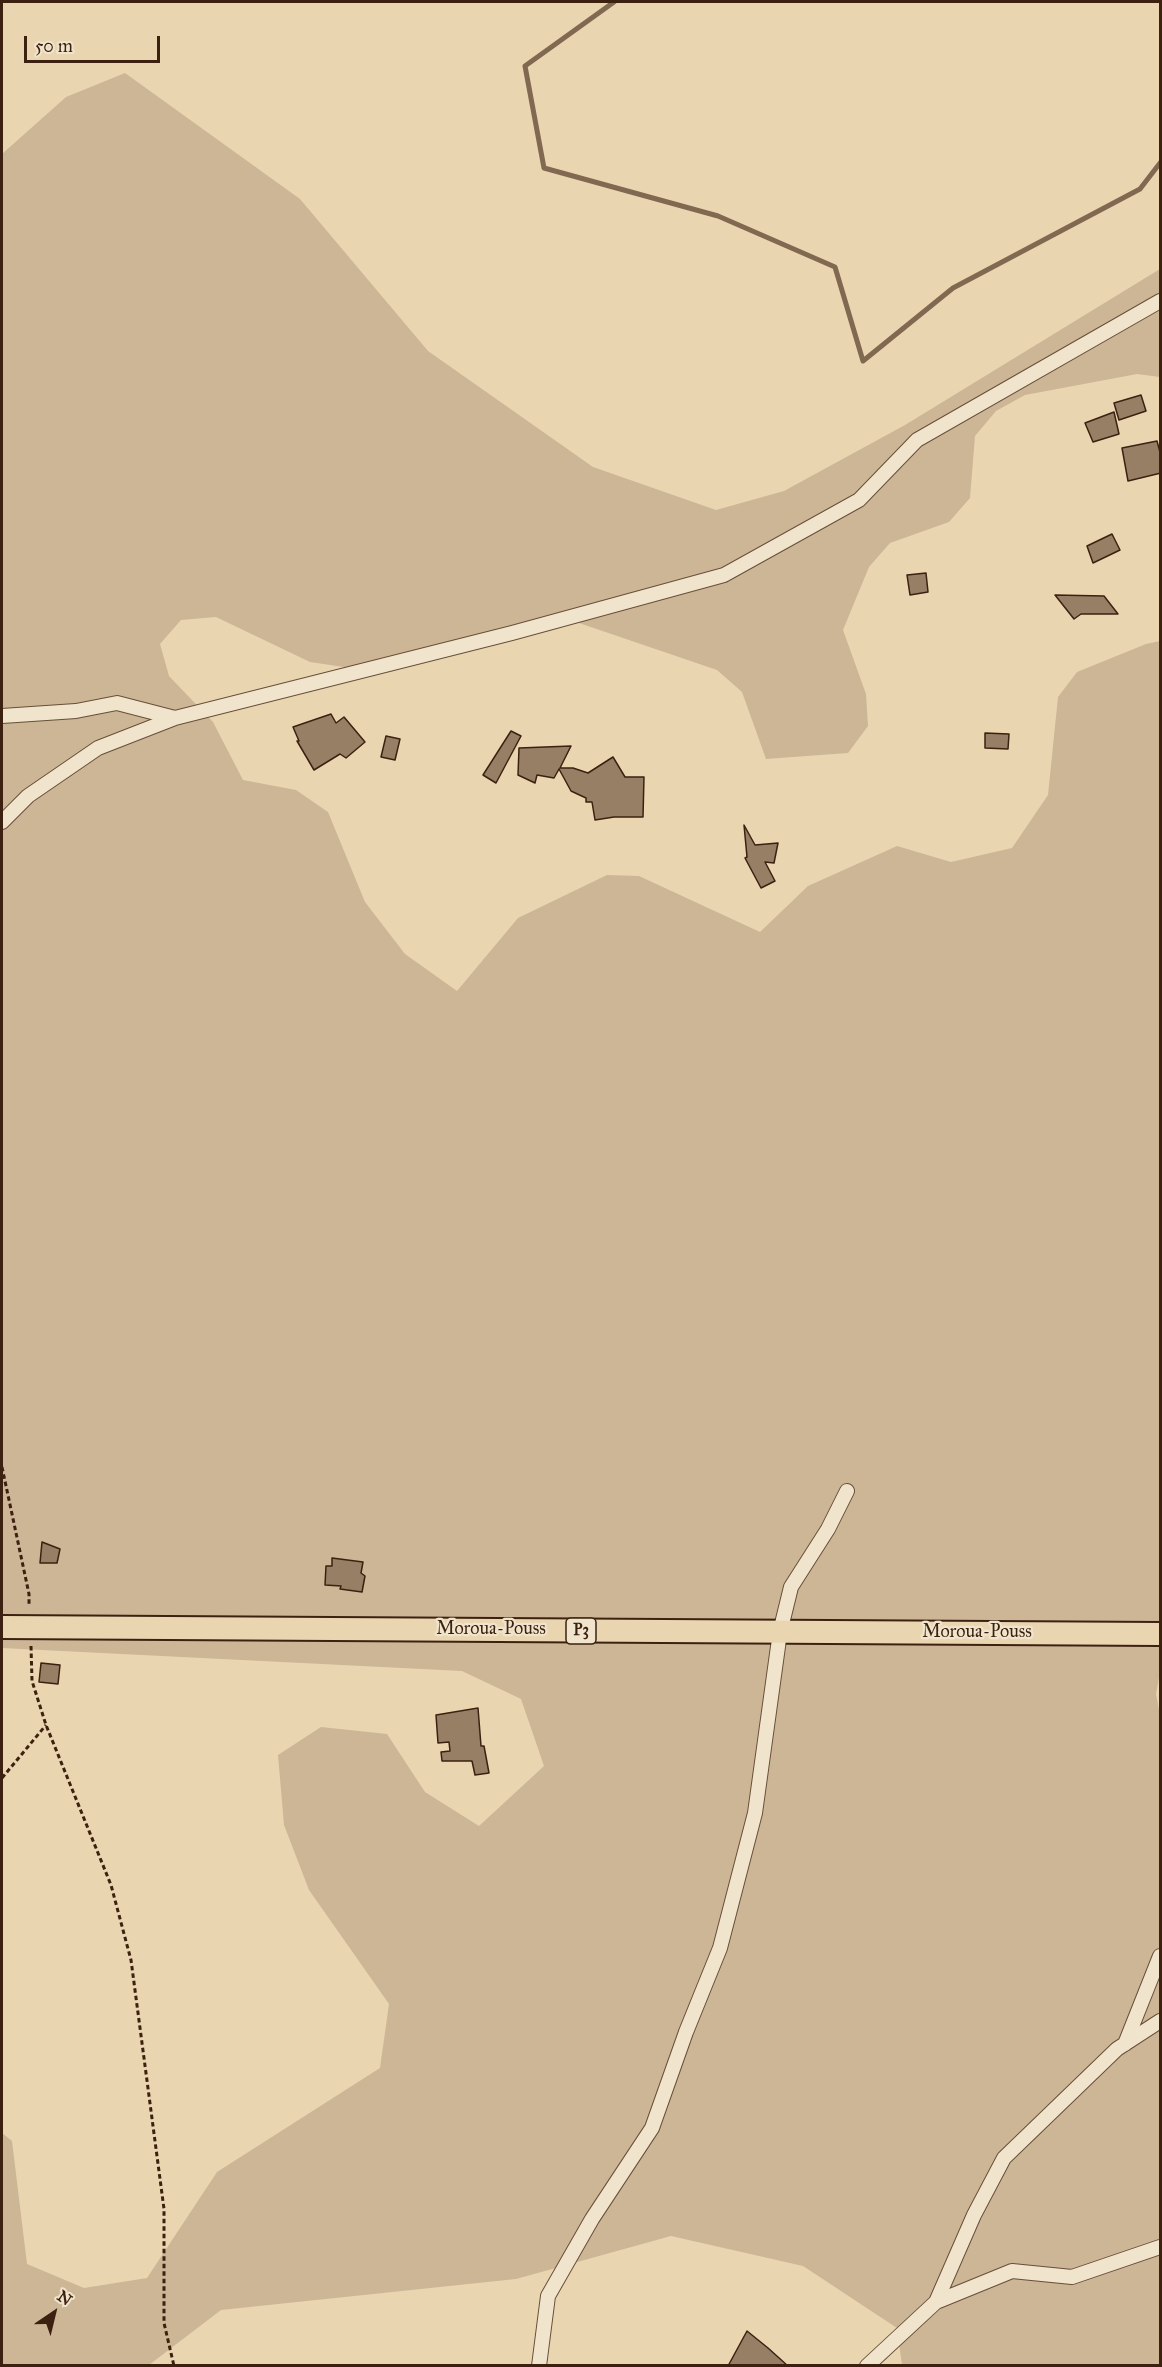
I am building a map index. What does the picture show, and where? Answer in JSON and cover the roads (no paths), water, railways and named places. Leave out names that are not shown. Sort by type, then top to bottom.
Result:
[{"type":"main road","name":"Moroua-Pouss","points":[[2,1627],[1161,1634]]},
{"type":"street","points":[[2,822],[28,796],[98,748],[175,718],[512,633],[724,575],[859,500],[917,440],[1161,301]]},
{"type":"street","points":[[2,716],[76,711],[117,703],[175,718]]},
{"type":"street","points":[[539,2366],[548,2296],[592,2219],[652,2128],[686,2032],[720,1948],[755,1813],[780,1632],[791,1587],[828,1529],[847,1491]]},
{"type":"street","points":[[1125,2044],[1161,1956]]},
{"type":"street","points":[[936,2302],[974,2215],[1004,2158],[1125,2044],[1161,2021]]},
{"type":"street","points":[[867,2366],[936,2302],[1012,2271],[1072,2277],[1161,2247]]},
{"type":"waterway","points":[[614,2],[525,66],[544,168],[718,216],[835,267],[863,361],[953,288],[1140,189],[1160,163]]}]
